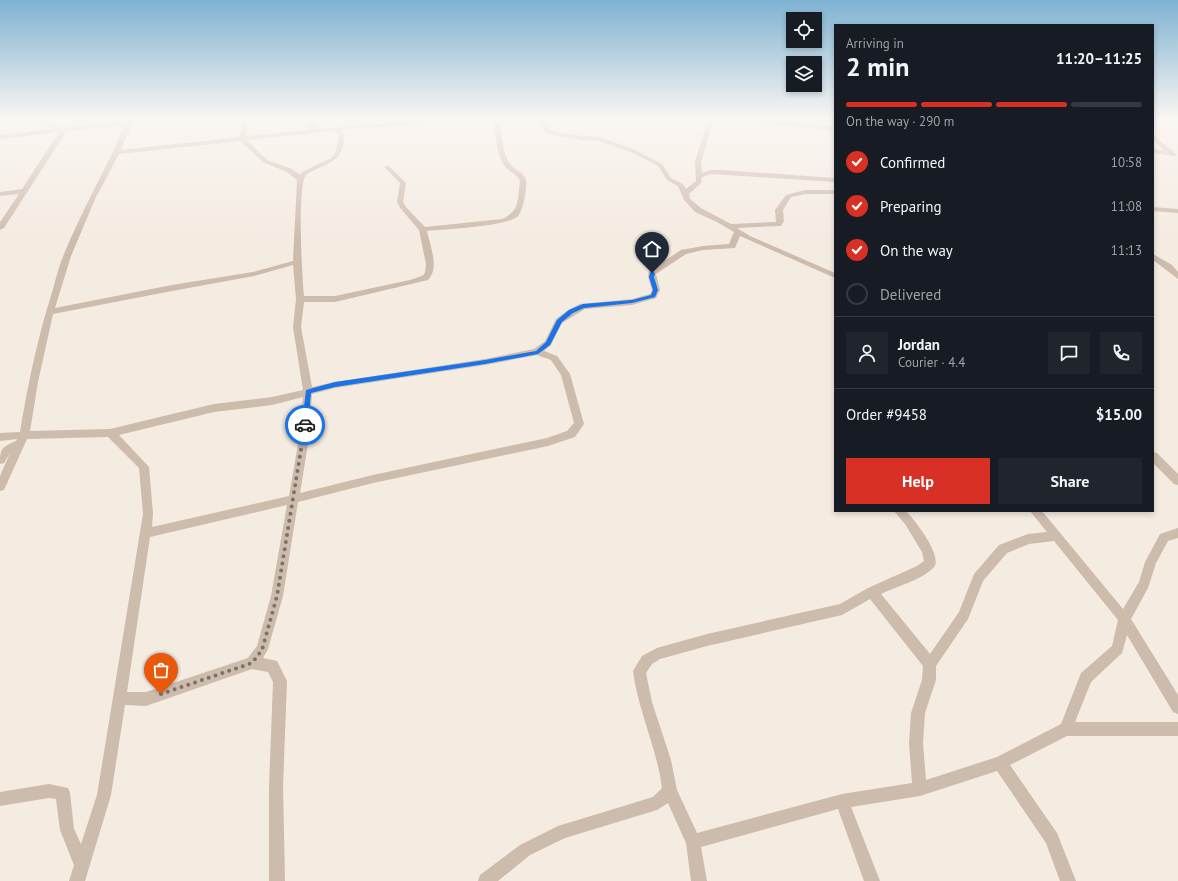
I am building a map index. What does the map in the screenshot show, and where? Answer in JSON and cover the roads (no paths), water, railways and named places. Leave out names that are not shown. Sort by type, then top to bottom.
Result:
[{"type":"street","points":[[0,228],[44,160]]},
{"type":"street","points":[[0,487],[22,439],[40,350],[67,256],[93,197],[113,160]]},
{"type":"street","points":[[264,160],[278,167],[290,170],[297,174],[300,180]]},
{"type":"street","points":[[252,663],[262,650],[277,596],[303,444],[308,391],[297,327],[300,298],[297,262],[300,180],[304,173],[331,160]]},
{"type":"street","points":[[423,229],[503,221],[514,216],[519,210],[523,181],[521,176],[507,165],[505,160]]},
{"type":"street","points":[[651,160],[660,165],[669,179],[681,185],[687,200],[698,210],[761,244],[834,276]]},
{"type":"street","points":[[685,193],[699,182],[699,160]]},
{"type":"street","points":[[300,298],[335,299],[425,278],[428,274],[430,264],[423,229],[403,208],[400,202],[403,182],[388,167]]},
{"type":"street","points":[[700,176],[710,172],[722,172],[834,180]]},
{"type":"street","points":[[0,194],[24,191]]},
{"type":"street","points":[[730,226],[778,224],[780,220],[780,210],[788,196],[805,192],[834,192]]},
{"type":"street","points":[[1154,209],[1178,211]]},
{"type":"street","points":[[538,352],[548,343],[559,321],[571,312],[583,306],[632,302],[653,296],[656,290],[652,273],[684,252],[703,248],[732,246],[738,231]]},
{"type":"street","points":[[1154,257],[1169,267],[1178,277]]},
{"type":"street","points":[[50,312],[172,288],[254,274],[297,262]]},
{"type":"street","points":[[0,437],[22,439],[110,433],[214,408],[272,401],[335,385],[485,362],[538,352],[554,358],[565,374],[579,424],[571,434],[548,442],[373,479],[294,499],[145,533]]},
{"type":"street","points":[[77,881],[104,795],[148,514],[144,467],[117,438],[110,433]]},
{"type":"street","points":[[0,460],[8,449],[22,439]]},
{"type":"street","points":[[1154,457],[1178,481]]},
{"type":"street","points":[[699,881],[693,842],[670,791],[668,773],[641,689],[639,671],[647,660],[657,654],[707,640],[842,609],[872,592],[921,570],[930,563],[928,551],[909,521],[900,512]]},
{"type":"street","points":[[1036,512],[1124,619],[1178,707]]},
{"type":"street","points":[[1066,728],[1086,678],[1118,649],[1124,619],[1144,584],[1151,562],[1164,537],[1178,533]]},
{"type":"street","points":[[920,789],[916,743],[918,712],[929,680],[930,664],[964,615],[978,578],[1003,549],[1028,539],[1057,536]]},
{"type":"street","points":[[872,592],[930,664]]},
{"type":"street","points":[[118,698],[146,699],[252,663],[272,666],[280,681],[276,787],[277,881]]},
{"type":"street","points":[[693,842],[842,801],[920,789],[1000,764],[1066,728],[1178,729]]},
{"type":"street","points":[[1000,764],[1052,838],[1068,881]]},
{"type":"street","points":[[0,799],[49,791],[63,793],[67,830],[82,864]]},
{"type":"street","points":[[489,879],[525,850],[563,831],[657,803],[670,791]]},
{"type":"street","points":[[842,801],[872,881]]}]
